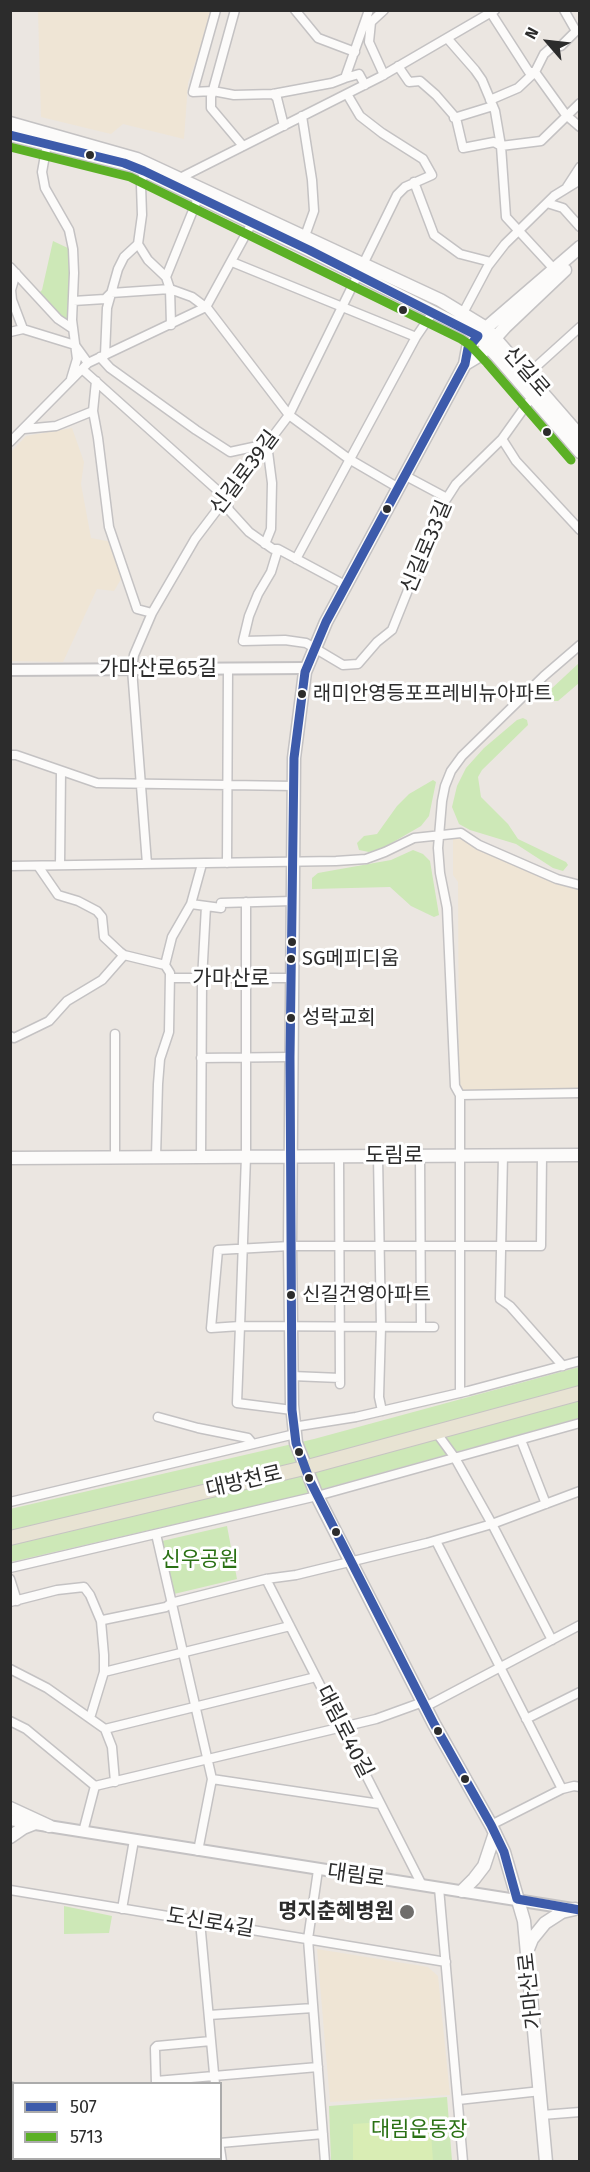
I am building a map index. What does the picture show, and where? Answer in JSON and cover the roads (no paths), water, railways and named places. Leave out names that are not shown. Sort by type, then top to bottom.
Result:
[{"type":"main road","name":"신길로","points":[[10,123],[137,159],[180,178],[305,236],[433,312],[482,332]]},
{"type":"main road","name":"신길로","points":[[10,135],[124,163],[252,223],[463,313],[528,375],[579,436]]},
{"type":"main road","name":"가마산로","points":[[546,2162],[524,1921],[504,1852],[424,1704],[317,1496],[304,1468],[294,1431],[290,1246],[290,1057],[294,758],[306,668],[345,585],[465,364],[468,348],[482,332],[579,247]]},
{"type":"main road","name":"가마산로","points":[[465,364],[480,355],[579,257]]},
{"type":"main road","name":"신길로","points":[[492,342],[532,397],[579,452]]},
{"type":"main road","name":"도림로","points":[[10,1158],[579,1155]]},
{"type":"main road","name":"대방천로","points":[[10,1538],[304,1468],[579,1393]]},
{"type":"main road","points":[[10,1808],[49,1826]]},
{"type":"main road","points":[[10,1837],[33,1824]]},
{"type":"main road","points":[[462,1891],[484,1866],[490,1853],[493,1829]]},
{"type":"main road","points":[[527,1953],[532,1939],[545,1923],[562,1912],[577,1909]]},
{"type":"street","points":[[216,10],[193,92],[213,91],[234,95],[273,94],[332,83],[359,74],[365,85]]},
{"type":"street","points":[[235,10],[213,91],[211,108],[243,146]]},
{"type":"street","points":[[295,10],[318,38],[355,52]]},
{"type":"street","points":[[369,10],[366,32],[384,75]]},
{"type":"street","points":[[345,78],[366,32],[384,10]]},
{"type":"street","points":[[455,118],[492,103],[518,88],[535,72],[543,54],[552,47],[561,46],[578,31],[564,10]]},
{"type":"street","points":[[180,178],[384,75],[493,12],[529,72],[535,72]]},
{"type":"street","points":[[447,38],[475,70],[492,103],[501,146],[506,217],[554,269]]},
{"type":"street","points":[[398,66],[409,82],[420,81],[436,95],[455,118],[464,148],[494,142],[501,146],[541,141],[579,103]]},
{"type":"street","points":[[535,72],[566,115],[579,127]]},
{"type":"street","points":[[273,94],[277,98],[284,126]]},
{"type":"street","name":"신길로39길","points":[[132,669],[134,656],[152,613],[195,539],[289,415],[397,195],[414,182],[432,175],[429,167],[414,152],[368,123],[355,109],[347,94]]},
{"type":"street","points":[[302,116],[312,180],[314,211],[305,236]]},
{"type":"street","points":[[46,144],[42,172],[45,188],[69,230],[74,273],[73,329],[77,359],[70,382]]},
{"type":"street","points":[[565,190],[579,167]]},
{"type":"street","points":[[144,171],[141,185],[142,215],[138,244],[148,260],[166,277],[170,289],[171,325]]},
{"type":"street","points":[[463,313],[491,262],[518,231],[547,203],[579,180]]},
{"type":"street","points":[[414,182],[434,235],[459,254],[491,262]]},
{"type":"street","points":[[166,277],[198,198]]},
{"type":"street","points":[[547,203],[563,208],[579,228]]},
{"type":"street","points":[[10,442],[85,366],[206,307],[252,223]]},
{"type":"street","points":[[138,244],[124,256],[111,293],[107,308],[102,356],[119,375],[230,452],[267,444],[272,483],[271,529],[266,544]]},
{"type":"street","points":[[232,262],[416,337]]},
{"type":"street","points":[[13,270],[58,319],[73,329]]},
{"type":"street","points":[[13,270],[12,300],[14,313],[22,329]]},
{"type":"street","points":[[73,301],[105,299],[111,293],[170,289],[192,297],[206,307],[289,415],[349,459],[397,487]]},
{"type":"street","points":[[296,559],[416,337],[433,312]]},
{"type":"street","points":[[528,375],[579,327]]},
{"type":"street","points":[[10,332],[22,329],[75,345],[85,366],[96,381],[226,498],[229,510],[249,532],[273,549],[278,549],[345,585]]},
{"type":"street","points":[[96,381],[93,411],[109,527],[137,609],[152,613]]},
{"type":"street","name":"신길로33길","points":[[315,648],[344,665],[355,666],[377,642],[392,630],[447,498],[456,484],[502,439],[532,397]]},
{"type":"street","points":[[24,429],[56,426],[93,411]]},
{"type":"street","points":[[502,439],[516,461],[579,530]]},
{"type":"street","points":[[404,475],[447,498]]},
{"type":"street","points":[[278,549],[271,572],[249,616],[243,641],[285,640],[306,643],[315,648]]},
{"type":"street","points":[[460,1393],[460,1095],[455,1086],[447,908],[440,873],[439,836],[442,801],[451,771],[462,756],[579,645]]},
{"type":"street","name":"가마산로65길","points":[[10,670],[306,668]]},
{"type":"street","points":[[132,669],[147,864]]},
{"type":"street","points":[[227,863],[228,669]]},
{"type":"street","points":[[10,755],[16,755],[97,783],[294,786]]},
{"type":"street","points":[[60,865],[61,771]]},
{"type":"street","points":[[10,866],[366,859],[414,838],[461,833],[489,849],[557,879],[579,885]]},
{"type":"street","points":[[156,1157],[158,1076],[160,1059],[169,1032],[171,978],[165,965],[172,937],[191,904],[202,864]]},
{"type":"street","points":[[38,866],[58,896],[78,901],[97,911],[102,917],[104,937],[124,955],[165,965]]},
{"type":"street","points":[[191,904],[221,908],[221,903],[292,901]]},
{"type":"street","points":[[246,902],[246,1156],[237,1403],[292,1410]]},
{"type":"street","points":[[201,1157],[202,980],[206,906]]},
{"type":"street","points":[[10,1036],[14,1038],[49,1021],[67,1001],[102,980],[124,955]]},
{"type":"street","name":"가마산로","points":[[171,978],[202,980],[291,978]]},
{"type":"street","points":[[115,1034],[115,1158]]},
{"type":"street","points":[[201,1058],[290,1057]]},
{"type":"street","points":[[460,1095],[579,1093]]},
{"type":"street","points":[[503,1155],[500,1299],[510,1306],[563,1366]]},
{"type":"street","points":[[434,1327],[240,1326],[211,1328],[218,1250],[290,1246],[541,1246],[542,1155]]},
{"type":"street","points":[[292,1376],[340,1381],[339,1156]]},
{"type":"street","points":[[378,1156],[381,1327],[379,1397],[382,1411]]},
{"type":"street","points":[[420,1156],[421,1327]]},
{"type":"street","points":[[10,1502],[253,1444],[294,1431],[460,1393],[579,1361]]},
{"type":"street","points":[[158,1417],[248,1438],[253,1444]]},
{"type":"street","points":[[10,1568],[317,1496],[579,1423]]},
{"type":"street","points":[[436,1432],[455,1458],[492,1524],[552,1640]]},
{"type":"street","points":[[521,1440],[546,1504]]},
{"type":"street","points":[[100,1619],[166,1607],[171,1603],[266,1579],[296,1575],[436,1541],[492,1524],[579,1491]]},
{"type":"street","points":[[156,1534],[212,1779],[198,1851]]},
{"type":"street","points":[[436,1541],[562,1789]]},
{"type":"street","points":[[10,1579],[14,1601],[57,1590],[84,1587],[100,1619],[104,1672],[90,1718]]},
{"type":"street","name":"대림로40길","points":[[266,1579],[422,1885]]},
{"type":"street","points":[[95,1786],[376,1719],[424,1704],[579,1625]]},
{"type":"street","points":[[104,1672],[290,1626]]},
{"type":"street","points":[[10,1669],[47,1688],[105,1728],[112,1747],[115,1782]]},
{"type":"street","points":[[105,1728],[316,1677]]},
{"type":"street","points":[[526,1719],[579,1694]]},
{"type":"street","points":[[10,1721],[26,1729],[95,1786]]},
{"type":"street","points":[[212,1779],[380,1804]]},
{"type":"street","points":[[84,1832],[95,1786]]},
{"type":"street","points":[[493,1829],[562,1789],[579,1787]]},
{"type":"street","name":"대림로","points":[[10,1820],[577,1909]]},
{"type":"street","points":[[122,1909],[134,1840]]},
{"type":"street","points":[[318,1870],[308,1939],[325,2162]]},
{"type":"street","points":[[439,1888],[463,2162]]},
{"type":"street","name":"도신로4길","points":[[10,1890],[446,1962]]},
{"type":"street","points":[[200,1922],[214,2080]]},
{"type":"street","points":[[209,2015],[313,2008]]},
{"type":"street","points":[[211,2041],[155,2048],[156,2082],[214,2080],[318,2067]]},
{"type":"street","points":[[458,2100],[541,2091]]},
{"type":"street","points":[[542,2115],[579,2112]]},
{"type":"street","points":[[222,2143],[323,2134]]},
{"type":"place","name":"래미안영등포프레비뉴아파트","points":[[302,694]]},
{"type":"place","name":"SG메피디움","points":[[291,959]]},
{"type":"place","name":"성락교회","points":[[291,1018]]},
{"type":"place","name":"신길건영아파트","points":[[291,1295]]},
{"type":"place","name":"명지춘혜병원","points":[[407,1912]]},
{"type":"park label","name":"신우공원","points":[[200,1560]]},
{"type":"park label","name":"대림운동장","points":[[419,2130]]}]
